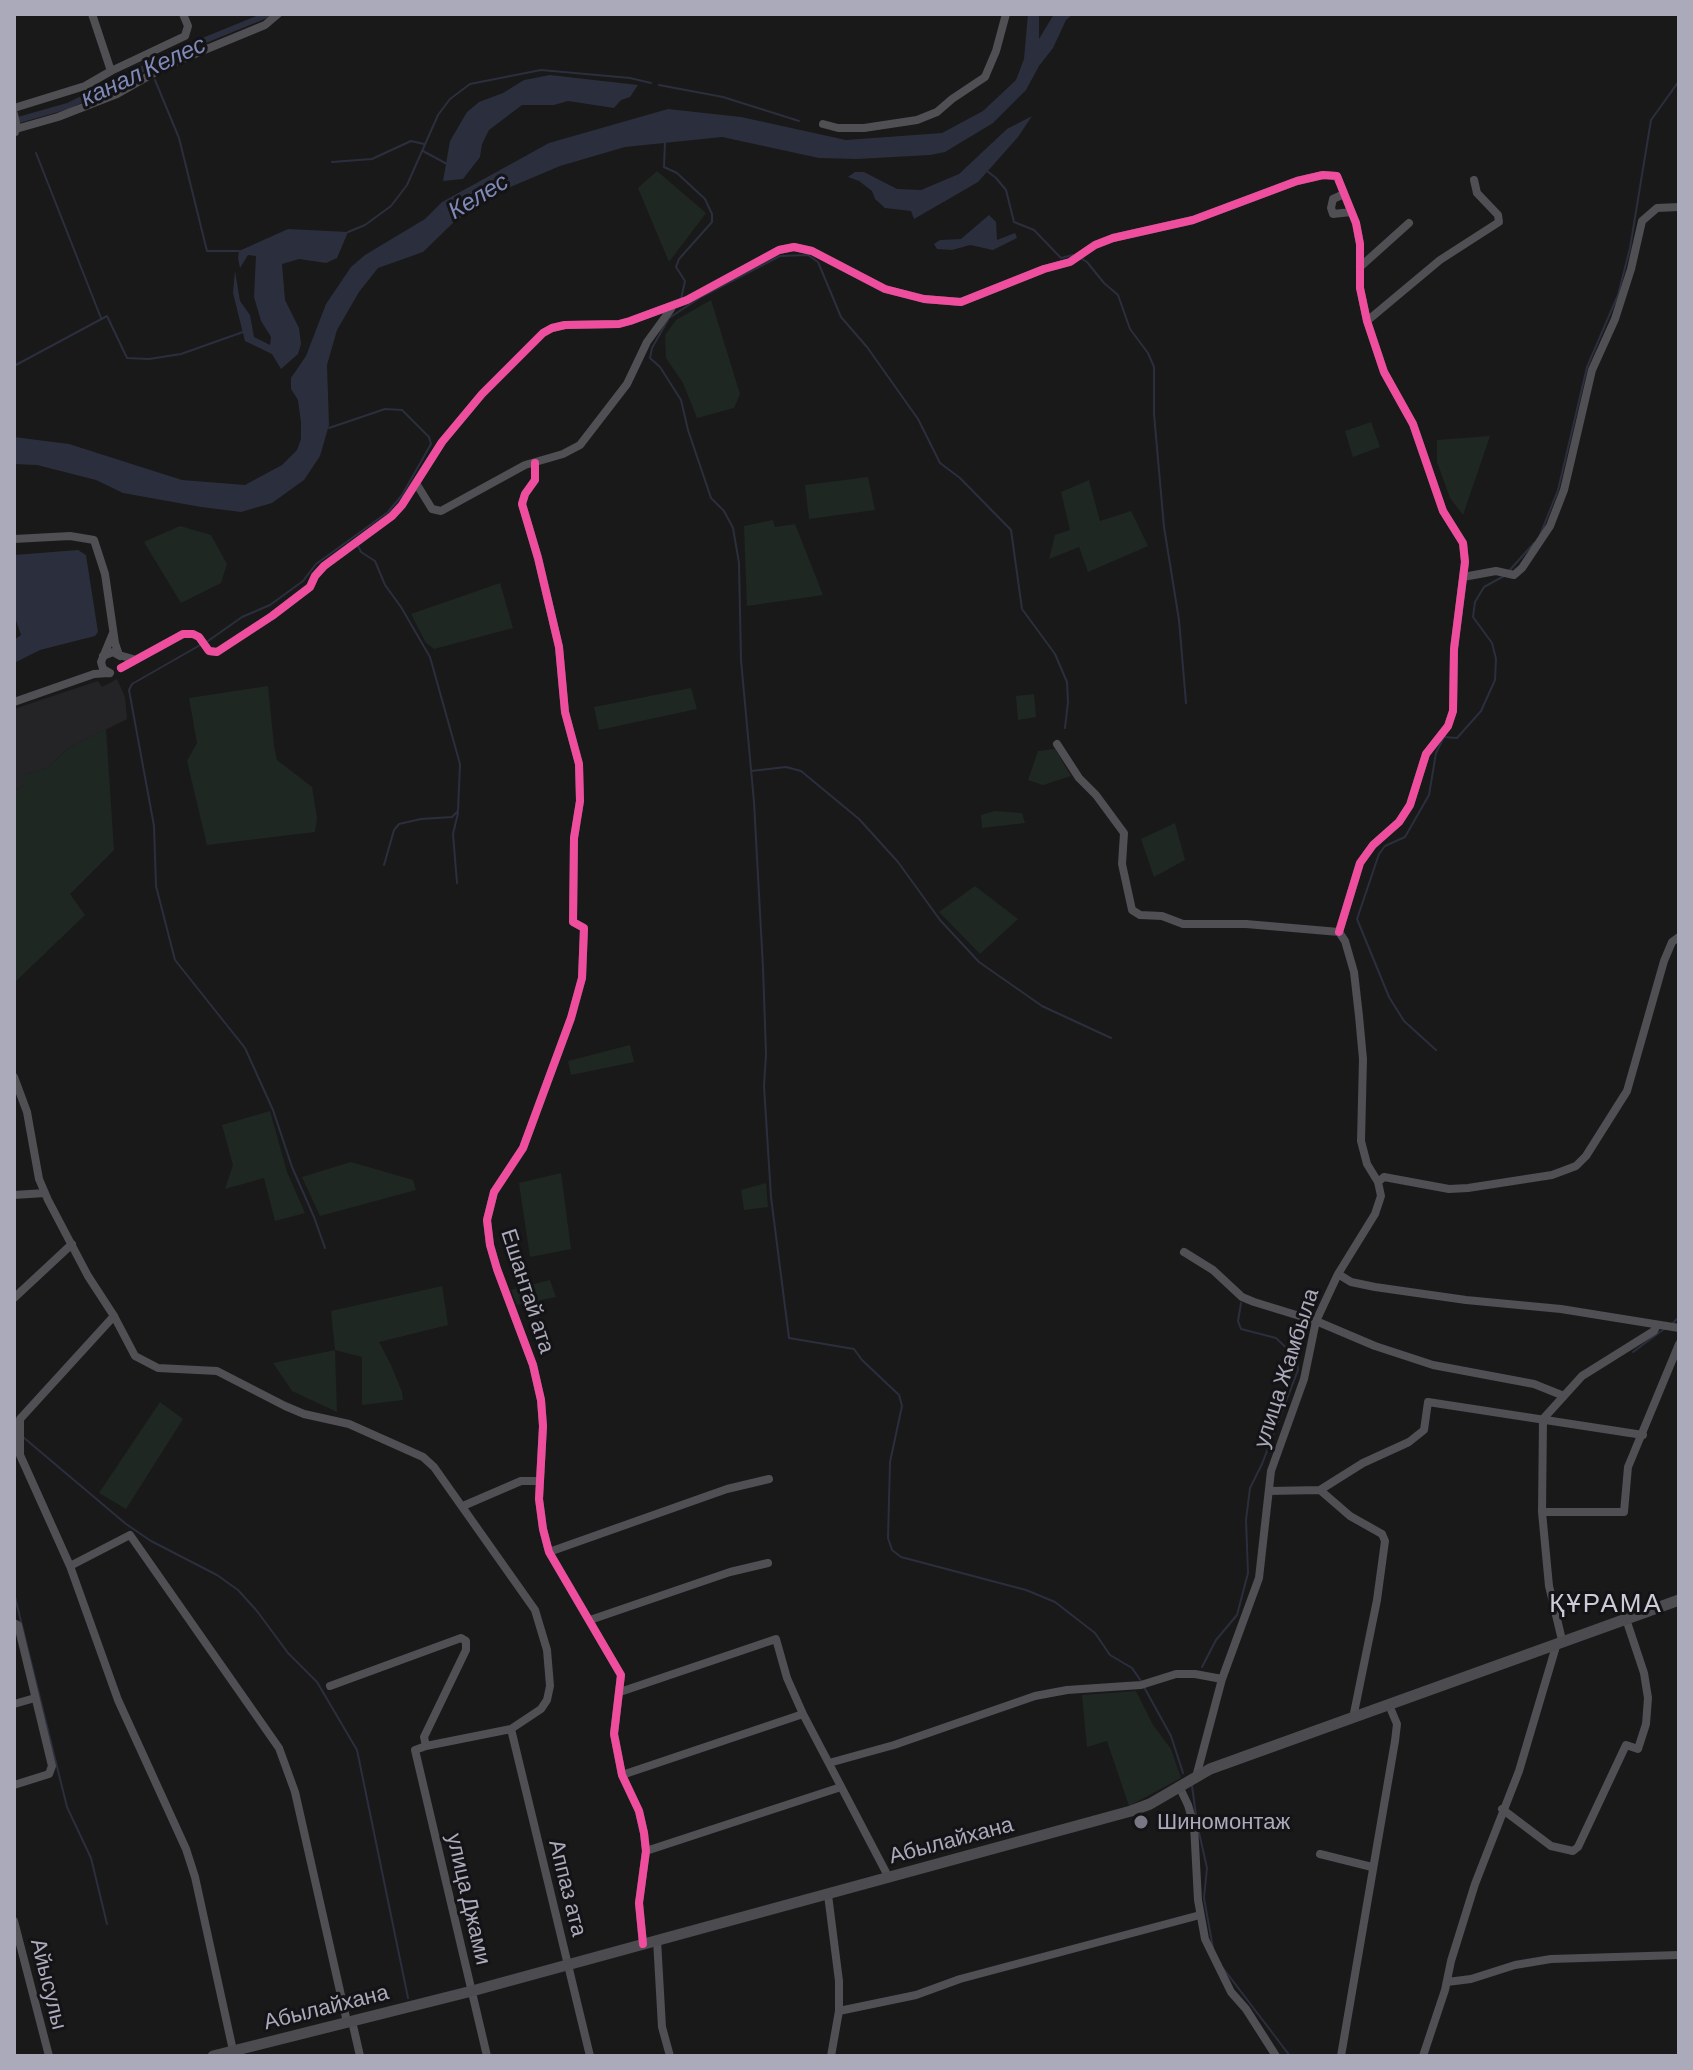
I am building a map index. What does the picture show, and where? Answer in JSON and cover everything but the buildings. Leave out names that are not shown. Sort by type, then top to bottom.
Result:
[{"type":"main road","name":"Абылайхана","points":[[213,2056],[472,1991],[1131,1811],[1150,1804],[1196,1777],[1254,1753],[1679,1600]]},
{"type":"street","points":[[92,14],[111,71]]},
{"type":"street","points":[[14,108],[85,86],[185,36],[188,28],[183,14]]},
{"type":"street","points":[[15,125],[58,117],[117,94],[168,65],[265,25],[278,14]]},
{"type":"street","points":[[823,124],[838,128],[864,128],[917,120],[937,112],[985,77],[1006,14]]},
{"type":"street","points":[[14,702],[94,674],[116,672],[133,659],[183,634],[199,637],[209,651],[217,652],[272,616],[310,587],[324,566],[392,516],[442,442],[472,406],[543,333],[565,325],[619,324],[672,307],[779,250],[794,247],[812,251],[885,289],[924,299],[961,302],[1070,262],[1095,245],[1113,238],[1193,220],[1297,181],[1323,175],[1337,176],[1360,244],[1360,288],[1367,321],[1384,372],[1413,424],[1443,511],[1463,543],[1465,562],[1454,649],[1453,711],[1448,726],[1426,754],[1410,805],[1399,822],[1373,845],[1360,863],[1339,932]]},
{"type":"street","points":[[1367,321],[1440,260],[1499,222],[1498,215],[1477,193],[1474,180]]},
{"type":"street","points":[[1344,194],[1333,199],[1333,214],[1351,212]]},
{"type":"street","points":[[1463,577],[1496,571],[1514,575],[1550,526],[1564,490],[1592,370],[1615,319],[1642,221],[1657,208],[1679,207]]},
{"type":"street","points":[[1360,267],[1409,223]]},
{"type":"street","points":[[416,483],[432,509],[441,511],[525,465],[580,445],[627,384],[647,342],[672,307]]},
{"type":"street","name":"Ешантай ата","points":[[535,463],[535,480],[522,504],[559,647],[565,712],[579,764],[580,801],[574,838],[573,922],[584,928],[582,978],[579,996],[523,1148],[494,1192],[487,1220],[497,1269],[533,1365],[541,1400],[540,1481],[543,1529],[549,1552],[621,1675],[614,1734],[622,1775],[639,1811],[646,1851],[639,1903],[643,1944]]},
{"type":"street","points":[[14,539],[70,536],[94,540],[105,574],[121,668]]},
{"type":"street","points":[[94,674],[113,633]]},
{"type":"street","points":[[102,657],[109,652],[133,659]]},
{"type":"street","points":[[102,657],[102,666],[109,673]]},
{"type":"street","points":[[1057,744],[1079,778],[1124,833],[1122,864],[1132,910],[1140,915],[1162,916],[1183,924],[1246,924],[1339,932]]},
{"type":"street","points":[[1339,932],[1345,941],[1354,972],[1363,1059],[1361,1141],[1367,1164],[1378,1182],[1384,1177],[1449,1189],[1552,1175],[1576,1166],[1586,1156],[1627,1091],[1664,961],[1672,942],[1679,937]]},
{"type":"street","points":[[14,1077],[27,1112],[39,1179],[45,1193],[88,1276],[135,1356],[158,1368],[217,1371],[304,1414],[349,1424],[423,1457],[463,1506],[535,1610],[547,1650],[550,1686],[541,1709],[511,1729],[426,1746],[424,1737],[466,1650],[466,1641],[461,1638],[330,1686]]},
{"type":"street","name":"улица Жамбыла","points":[[1196,1777],[1222,1679],[1259,1578],[1271,1471],[1304,1379],[1316,1321],[1338,1274],[1375,1214],[1381,1196],[1378,1182]]},
{"type":"street","points":[[14,1195],[45,1193]]},
{"type":"street","points":[[14,1298],[72,1244]]},
{"type":"street","points":[[1184,1252],[1213,1270],[1242,1297],[1433,1365],[1534,1384],[1564,1396]]},
{"type":"street","points":[[1338,1274],[1351,1282],[1375,1287],[1561,1309],[1679,1328]]},
{"type":"street","points":[[114,1316],[20,1419],[17,1426],[20,1455],[70,1566],[107,1673],[186,1849],[195,1877],[233,2053]]},
{"type":"street","points":[[1423,2056],[1475,1884],[1519,1771],[1560,1641],[1549,1586],[1542,1512],[1543,1419],[1582,1376],[1654,1331],[1657,1325]]},
{"type":"street","points":[[1542,1512],[1624,1512],[1628,1467],[1679,1344]]},
{"type":"street","points":[[1269,1491],[1320,1490],[1363,1463],[1409,1442],[1424,1430],[1428,1402],[1643,1435]]},
{"type":"street","points":[[549,1552],[727,1489],[769,1479]]},
{"type":"street","points":[[463,1506],[521,1481],[540,1481]]},
{"type":"street","points":[[1320,1490],[1350,1516],[1382,1534],[1385,1541],[1377,1600],[1353,1718]]},
{"type":"street","points":[[70,1566],[130,1535],[279,1748],[295,1792],[360,2056]]},
{"type":"street","points":[[590,1620],[730,1572],[768,1563]]},
{"type":"street","points":[[1502,1809],[1551,1846],[1573,1851],[1578,1847],[1626,1745],[1638,1749],[1646,1724],[1648,1698],[1644,1673],[1626,1619]]},
{"type":"street","points":[[14,1623],[18,1625],[52,1766],[49,1774],[14,1785]]},
{"type":"street","points":[[620,1692],[776,1639],[787,1678],[803,1714],[889,1878]]},
{"type":"street","points":[[829,1763],[894,1745],[1035,1696],[1067,1690],[1141,1685],[1176,1674],[1222,1679]]},
{"type":"street","points":[[14,1704],[35,1698]]},
{"type":"street","points":[[1341,2056],[1395,1741],[1397,1724],[1389,1705]]},
{"type":"street","points":[[622,1775],[803,1714]]},
{"type":"street","name":"Аппаз ата","points":[[511,1729],[590,2056]]},
{"type":"street","name":"улица Джами","points":[[426,1746],[415,1750],[487,2056]]},
{"type":"street","points":[[1179,1786],[1194,1825],[1200,1915],[1205,1939],[1214,1963],[1231,1992],[1246,2009],[1276,2056]]},
{"type":"street","points":[[646,1851],[841,1787]]},
{"type":"street","points":[[1320,1854],[1372,1867]]},
{"type":"street","points":[[828,1895],[839,1981],[839,2011],[831,2056]]},
{"type":"street","points":[[839,2011],[916,1995],[960,1979],[1200,1915]]},
{"type":"street","name":"Айысулы","points":[[14,1921],[49,2056]]},
{"type":"street","points":[[657,1940],[662,2027],[670,2056]]},
{"type":"street","points":[[1447,1982],[1551,1959],[1679,1955]]},
{"type":"shaded area","points":[[657,171],[706,213],[669,262],[638,188]]},
{"type":"shaded area","points":[[711,300],[740,394],[734,408],[697,418],[683,383],[666,358],[665,335],[676,320]]},
{"type":"shaded area","points":[[1371,422],[1380,447],[1353,457],[1345,431]]},
{"type":"shaded area","points":[[1490,436],[1463,515],[1450,498],[1437,462],[1437,440]]},
{"type":"shaded area","points":[[868,477],[875,510],[809,519],[805,485]]},
{"type":"shaded area","points":[[1089,480],[1100,521],[1131,511],[1148,546],[1088,572],[1079,547],[1049,559],[1055,535],[1070,530],[1061,492]]},
{"type":"shaded area","points":[[773,520],[775,527],[795,524],[823,595],[747,606],[744,526]]},
{"type":"shaded area","points":[[180,526],[211,535],[227,564],[221,583],[181,603],[144,542]]},
{"type":"shaded area","points":[[500,583],[513,628],[434,649],[426,643],[411,614]]},
{"type":"shaded area","points":[[117,679],[125,697],[127,719],[69,748],[47,768],[23,775],[23,785],[14,792],[14,709],[98,681],[102,687]]},
{"type":"shaded area","points":[[268,686],[277,760],[312,787],[317,818],[315,832],[207,845],[187,761],[197,743],[189,698]]},
{"type":"shaded area","points":[[691,688],[697,709],[599,730],[594,707]]},
{"type":"shaded area","points":[[1034,694],[1036,717],[1018,720],[1016,696]]},
{"type":"shaded area","points":[[106,729],[114,850],[70,894],[85,915],[14,983],[14,792],[23,785],[22,775],[47,768],[69,748]]},
{"type":"shaded area","points":[[1055,749],[1071,776],[1043,785],[1028,780],[1038,751]]},
{"type":"shaded area","points":[[995,811],[1022,813],[1025,823],[982,828],[981,815]]},
{"type":"shaded area","points":[[1175,823],[1185,860],[1154,877],[1141,839]]},
{"type":"shaded area","points":[[975,886],[1018,919],[980,954],[939,912]]},
{"type":"shaded area","points":[[630,1045],[634,1062],[571,1075],[568,1061]]},
{"type":"shaded area","points":[[270,1111],[287,1172],[305,1213],[275,1221],[264,1178],[225,1189],[233,1165],[222,1125]]},
{"type":"shaded area","points":[[351,1162],[413,1180],[416,1190],[320,1216],[302,1177]]},
{"type":"shaded area","points":[[561,1173],[571,1249],[530,1257],[519,1183]]},
{"type":"shaded area","points":[[766,1183],[768,1207],[744,1210],[741,1190]]},
{"type":"shaded area","points":[[550,1280],[556,1297],[517,1305],[511,1290]]},
{"type":"shaded area","points":[[442,1286],[448,1325],[379,1342],[403,1400],[362,1405],[362,1357],[335,1350],[331,1311]]},
{"type":"shaded area","points":[[335,1350],[337,1412],[292,1391],[273,1363]]},
{"type":"shaded area","points":[[160,1402],[183,1419],[126,1509],[99,1493]]},
{"type":"shaded area","points":[[1136,1691],[1153,1725],[1171,1749],[1181,1778],[1129,1806],[1107,1741],[1087,1747],[1082,1695]]},
{"type":"water","name":"Келес","points":[[1028,14],[1039,14],[1039,39],[1054,14],[1073,14],[1066,20],[1053,48],[1026,90],[993,123],[945,152],[857,159],[819,158],[722,137],[625,147],[560,166],[508,188],[455,221],[423,252],[378,268],[359,292],[337,330],[327,365],[329,425],[320,456],[304,480],[272,503],[241,512],[201,507],[123,493],[96,480],[37,465],[14,464],[14,437],[69,444],[182,480],[245,485],[282,465],[297,450],[301,439],[301,422],[298,400],[291,389],[291,378],[306,356],[326,304],[351,267],[365,255],[425,219],[442,202],[549,143],[668,109],[741,117],[846,140],[942,133],[983,111],[1016,80],[1024,59]]},
{"type":"water","points":[[550,75],[638,85],[630,97],[621,100],[614,108],[568,101],[554,105],[522,105],[489,130],[480,157],[463,179],[443,181],[450,141],[467,112],[479,102],[503,93],[524,80]]},
{"type":"water","points":[[1032,116],[1018,137],[978,182],[914,219],[911,211],[885,208],[875,199],[872,191],[848,177],[855,172],[864,172],[897,189],[921,190],[959,174],[1007,129]]},
{"type":"water","points":[[989,215],[996,222],[997,240],[1015,233],[1017,238],[993,250],[970,245],[952,250],[937,249],[934,244],[940,240],[961,239]]},
{"type":"water","points":[[288,229],[348,232],[337,258],[326,263],[299,259],[282,264],[285,300],[299,328],[301,344],[298,354],[281,369],[272,354],[245,341],[233,293],[235,271],[240,301],[250,315],[254,337],[270,345],[271,337],[261,321],[254,297],[256,256],[248,255],[240,268],[239,251]]},
{"type":"water","points":[[78,550],[86,555],[98,632],[95,636],[40,650],[14,663],[14,640],[21,635],[14,615],[14,555]]},
{"type":"waterway","name":"канал Келес","points":[[15,121],[68,106],[181,50],[269,14]]},
{"type":"waterway","points":[[348,232],[365,225],[391,206],[407,185],[438,115],[450,99],[470,84],[541,70],[630,78],[651,83]]},
{"type":"waterway","points":[[155,80],[179,138],[207,251],[239,251]]},
{"type":"waterway","points":[[1540,535],[1558,490],[1587,367],[1618,295],[1630,248],[1651,120],[1679,81]]},
{"type":"waterway","points":[[659,85],[723,97],[799,121]]},
{"type":"waterway","points":[[332,162],[372,159],[411,141],[424,144]]},
{"type":"waterway","points":[[665,141],[664,167],[677,173],[705,199],[712,214],[712,222],[679,259],[676,267],[685,281],[681,299]]},
{"type":"waterway","points":[[423,151],[447,164]]},
{"type":"waterway","points":[[36,153],[101,318]]},
{"type":"waterway","points":[[987,171],[1006,190],[1014,222],[1034,230],[1061,258],[1073,255]]},
{"type":"waterway","points":[[669,318],[701,297],[780,256],[808,255],[818,262],[841,317],[867,347],[918,419],[940,463],[960,478],[1011,530],[1022,609],[1055,654],[1067,682],[1065,728]]},
{"type":"waterway","points":[[1082,259],[1118,295],[1130,329],[1148,353],[1154,367],[1154,414],[1164,527],[1179,620],[1186,703]]},
{"type":"waterway","points":[[14,366],[107,316],[127,358],[149,359],[181,354],[243,332]]},
{"type":"waterway","points":[[669,318],[652,348],[650,358],[660,367],[681,400],[711,498],[724,511],[733,528],[739,563],[741,660],[754,802],[763,968],[764,1086],[771,1197],[789,1338],[854,1349],[899,1395],[902,1406],[890,1462],[888,1538],[892,1550],[901,1557],[1026,1590],[1055,1602],[1095,1633],[1110,1655],[1132,1668],[1141,1681]]},
{"type":"waterway","points":[[208,641],[242,617],[270,605],[303,581],[316,564],[388,512],[402,495],[431,444],[429,437],[402,410],[385,409],[329,428]]},
{"type":"waterway","points":[[1509,571],[1534,543]]},
{"type":"waterway","points":[[358,546],[361,552],[375,561],[385,585],[430,657],[460,764],[458,811],[452,817],[399,824],[394,830],[384,865]]},
{"type":"waterway","points":[[1436,1050],[1404,1021],[1389,997],[1357,919],[1379,854],[1385,846],[1405,837],[1429,795],[1436,753],[1444,737],[1457,738],[1481,711],[1495,680],[1496,659],[1492,643],[1473,617],[1475,602],[1484,587],[1504,576]]},
{"type":"waterway","points":[[202,644],[132,684],[129,690],[154,826],[156,886],[175,960],[245,1048],[273,1110],[325,1248]]},
{"type":"waterway","points":[[751,771],[786,767],[801,771],[859,819],[898,862],[940,920],[979,962],[1042,1006],[1111,1038]]},
{"type":"waterway","points":[[457,883],[453,834],[458,813]]},
{"type":"waterway","points":[[1202,1667],[1216,1640],[1237,1615],[1248,1573],[1246,1520],[1250,1488],[1298,1370],[1297,1358],[1276,1338],[1241,1329],[1238,1321],[1241,1303]]},
{"type":"waterway","points":[[1673,1323],[1679,1317]]},
{"type":"waterway","points":[[1633,1352],[1664,1329]]},
{"type":"waterway","points":[[23,1437],[126,1524],[238,1590],[288,1653],[317,1682],[357,1750],[408,1998]]},
{"type":"waterway","points":[[14,1593],[67,1807],[91,1858],[107,1924]]},
{"type":"waterway","points":[[1144,1687],[1171,1736],[1183,1773]]},
{"type":"waterway","points":[[1192,1786],[1197,1822]]},
{"type":"waterway","points":[[1198,1828],[1207,1868],[1204,1898],[1213,1948]]},
{"type":"waterway","points":[[1223,1968],[1290,2056]]},
{"type":"cycle path","points":[[121,668],[183,634],[199,637],[209,651],[217,652],[310,587],[324,566],[392,516],[442,442],[482,394],[543,333],[552,328],[630,321],[687,300],[779,250],[794,247],[812,251],[885,289],[924,299],[961,302],[1070,262],[1095,245],[1113,238],[1193,220],[1297,181],[1323,175],[1337,176],[1356,223],[1360,244],[1360,288],[1367,321],[1384,372],[1413,424],[1443,511],[1463,543],[1465,562],[1454,649],[1453,711],[1448,726],[1426,754],[1410,805],[1399,822],[1373,845],[1360,863],[1339,932]]},
{"type":"cycle path","points":[[535,463],[535,480],[522,504],[559,647],[565,712],[579,764],[580,801],[574,838],[573,922],[584,928],[582,978],[571,1018],[523,1148],[494,1192],[487,1220],[497,1269],[533,1365],[541,1400],[543,1426],[539,1499],[549,1552],[621,1675],[614,1734],[622,1775],[639,1811],[644,1833],[646,1851],[639,1903],[643,1944]]},
{"type":"place","name":"Шиномонтаж","points":[[1141,1822]]},
{"type":"district","name":"ҚҰРАМА","points":[[1606,1603]]}]
